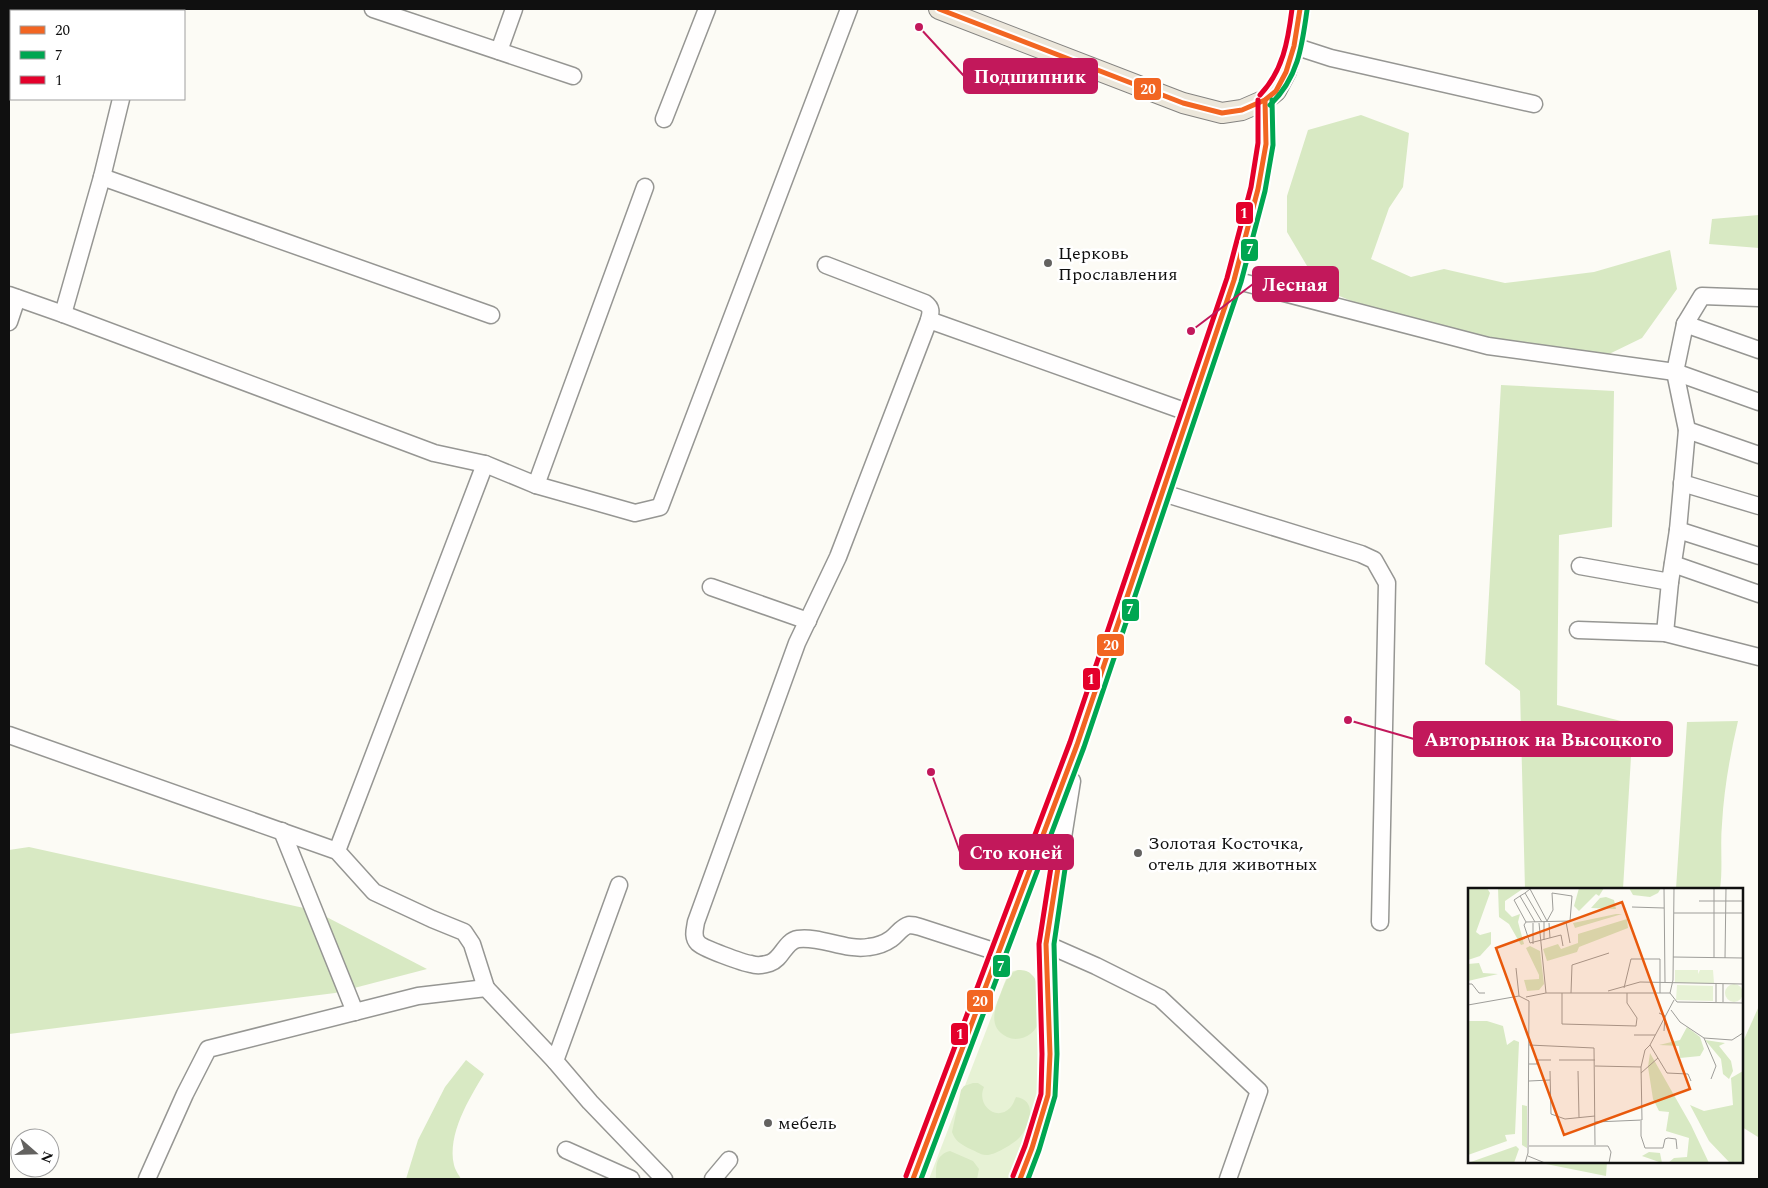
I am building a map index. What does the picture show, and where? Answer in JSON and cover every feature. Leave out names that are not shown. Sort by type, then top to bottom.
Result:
[{"type":"main road","points":[[940,9],[1183,103],[1222,113],[1242,110],[1265,100],[1276,91],[1286,72],[1294,46],[1300,9]]},
{"type":"street","points":[[372,9],[573,76]]},
{"type":"street","points":[[499,51],[514,9]]},
{"type":"street","points":[[664,119],[707,9]]},
{"type":"street","points":[[9,322],[13,297],[63,314],[434,454],[485,464],[536,485],[635,513],[660,507],[849,9]]},
{"type":"street","points":[[1294,46],[1331,58],[1534,104]]},
{"type":"street","points":[[63,314],[122,100]]},
{"type":"street","points":[[913,1179],[1077,745],[1234,280],[1258,189],[1266,144],[1265,100]]},
{"type":"street","points":[[102,177],[491,315]]},
{"type":"street","points":[[536,485],[645,187]]},
{"type":"street","points":[[826,265],[925,302],[929,305],[931,311],[838,557],[797,643],[696,922],[694,934],[698,943],[706,948],[752,964],[763,965],[772,962],[780,956],[788,945],[795,940],[805,939],[835,945],[868,948],[892,939],[909,925],[1000,953]]},
{"type":"street","points":[[1234,280],[1488,346],[1675,372],[1759,402]]},
{"type":"street","points":[[1665,633],[1678,530],[1687,430],[1675,372],[1685,324],[1702,296],[1759,298]]},
{"type":"street","points":[[929,320],[1190,413]]},
{"type":"street","points":[[1685,324],[1759,350]]},
{"type":"street","points":[[1687,430],[1759,455]]},
{"type":"street","points":[[337,851],[485,464]]},
{"type":"street","points":[[1682,483],[1759,506]]},
{"type":"street","points":[[1163,493],[1361,554],[1374,560],[1387,583],[1380,922]]},
{"type":"street","points":[[1678,530],[1759,556]]},
{"type":"street","points":[[1673,564],[1759,594]]},
{"type":"street","points":[[1580,566],[1670,582]]},
{"type":"street","points":[[711,587],[808,621]]},
{"type":"street","points":[[1578,630],[1665,633],[1759,657]]},
{"type":"street","points":[[9,736],[337,851],[374,892],[464,932],[472,944],[486,988],[555,1061],[590,1102],[664,1179]]},
{"type":"street","points":[[1020,1179],[1048,1095],[1050,1012],[1046,944],[1077,745]]},
{"type":"street","points":[[282,832],[355,1012]]},
{"type":"street","points":[[555,1061],[619,885]]},
{"type":"street","points":[[1046,944],[1096,966],[1160,998],[1259,1091],[1228,1179]]},
{"type":"street","points":[[147,1179],[185,1094],[208,1049],[418,996],[486,988]]},
{"type":"street","points":[[566,1150],[631,1179]]},
{"type":"street","points":[[713,1179],[729,1160]]},
{"type":"green space","points":[[1361,115],[1409,133],[1403,187],[1389,208],[1371,259],[1411,277],[1444,269],[1505,283],[1594,272],[1670,250],[1677,289],[1642,338],[1605,356],[1509,342],[1400,321],[1320,288],[1287,232],[1287,196],[1308,130]]},
{"type":"green space","points":[[1759,215],[1759,248],[1709,244],[1712,219]]},
{"type":"green space","points":[[1501,385],[1614,391],[1612,527],[1559,535],[1557,705],[1633,724],[1623,888],[1525,888],[1520,691],[1485,664]]},
{"type":"green space","points":[[1738,721],[1724,798],[1721,832],[1720,888],[1676,888],[1687,722]]},
{"type":"green space","points":[[29,847],[313,910],[427,969],[335,993],[9,1034],[9,850]]},
{"type":"green space","points":[[1018,970],[1028,972],[1034,977],[1037,985],[1039,1017],[1038,1025],[1031,1033],[1022,1038],[1012,1039],[1001,1033],[997,1028],[994,1017],[1005,982],[1011,974]]},
{"type":"green space","points":[[1013,971],[1028,972],[1035,979],[1041,1054],[1040,1088],[1008,1179],[929,1179],[1006,979]]},
{"type":"green space","points":[[1759,1006],[1759,1137],[1743,1128],[1743,1042]]},
{"type":"green space","points":[[466,1060],[484,1074],[472,1094],[456,1129],[453,1153],[454,1165],[461,1179],[406,1179],[418,1140],[445,1087]]},
{"type":"green space","points":[[978,1083],[984,1087],[983,1100],[989,1110],[999,1113],[1005,1112],[1011,1107],[1016,1097],[1023,1099],[1030,1108],[1027,1126],[1020,1137],[1004,1149],[990,1155],[982,1154],[963,1145],[952,1132],[961,1090],[964,1086]]},
{"type":"green space","points":[[950,1151],[973,1161],[979,1169],[977,1179],[936,1179],[936,1166],[939,1158]]},
{"type":"green space","points":[[1541,1163],[1607,1163],[1606,1176]]},
{"type":"transit line","name":"20","points":[[939,9],[1183,103],[1222,113],[1242,110],[1265,100],[1276,91],[1286,72],[1294,46],[1300,9]]},
{"type":"transit line","name":"1","points":[[1260,95],[1268,86],[1279,66],[1289,33],[1292,9]]},
{"type":"transit line","name":"7","points":[[1270,105],[1287,84],[1293,73],[1303,37],[1307,10]]},
{"type":"transit line","name":"1","points":[[906,1176],[1070,742],[1227,278],[1251,187],[1258,143],[1258,100]]},
{"type":"transit line","name":"20","points":[[913,1179],[1077,745],[1234,280],[1258,189],[1266,144],[1265,100]]},
{"type":"transit line","name":"7","points":[[921,1179],[1084,747],[1241,282],[1265,191],[1273,145],[1272,100]]},
{"type":"transit line","name":"1","points":[[1013,1176],[1025,1146],[1041,1094],[1042,1054],[1039,944],[1051,867]]},
{"type":"transit line","name":"20","points":[[1020,1179],[1032,1148],[1048,1095],[1050,1054],[1046,944],[1058,868]]},
{"type":"transit line","name":"7","points":[[1028,1179],[1055,1096],[1057,1054],[1054,944],[1065,869]]},
{"type":"place","name":"Подшипник","points":[[919,27]]},
{"type":"place","name":"Церковь Прославления","points":[[1048,263]]},
{"type":"place","name":"Лесная","points":[[1191,331]]},
{"type":"place","name":"Авторынок на Высоцкого","points":[[1348,720]]},
{"type":"place","name":"Сто коней","points":[[931,772]]},
{"type":"place","name":"Золотая Косточка, отель для животных","points":[[1138,853]]},
{"type":"place","name":"мебель","points":[[768,1123]]}]
